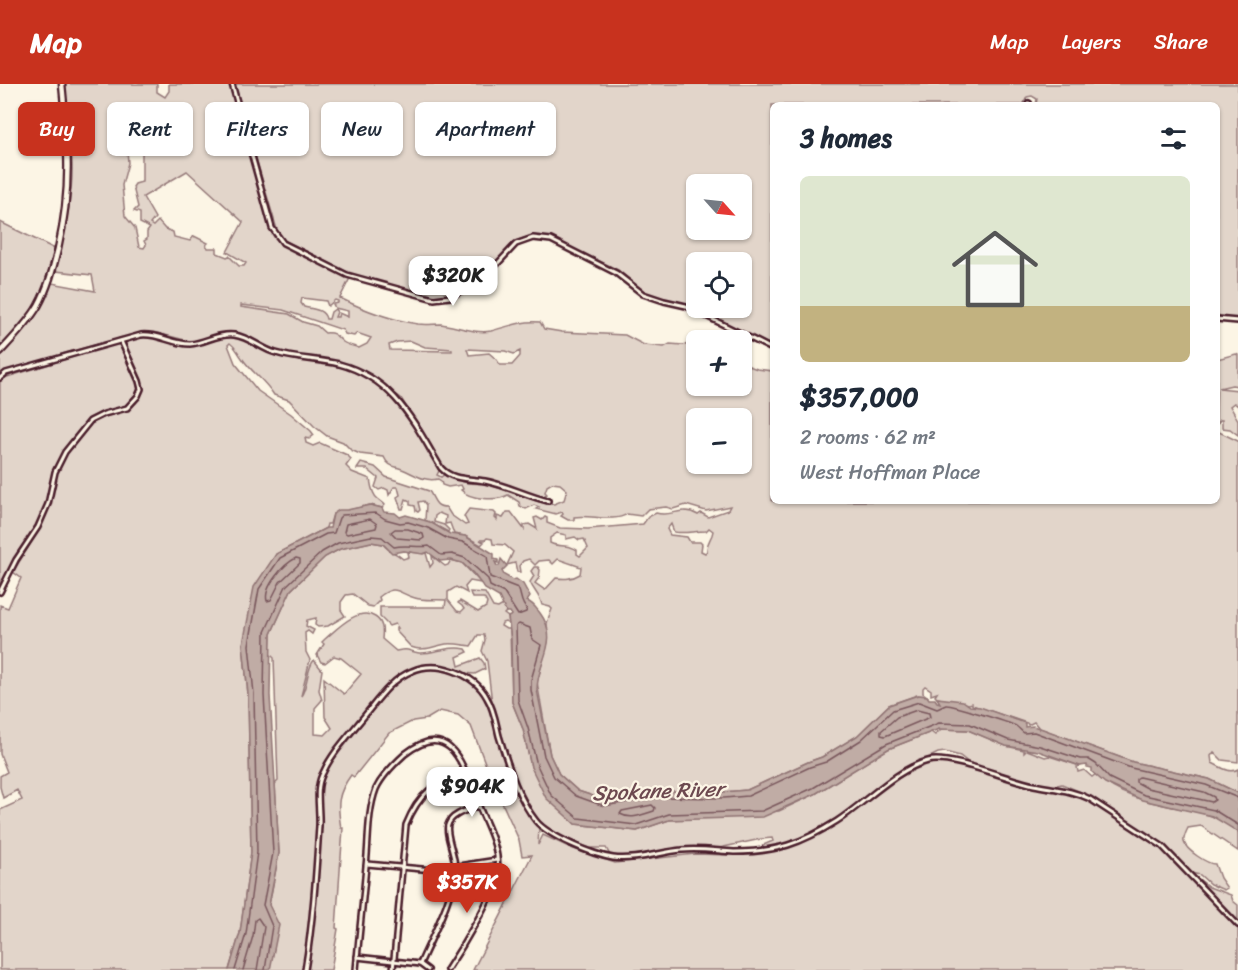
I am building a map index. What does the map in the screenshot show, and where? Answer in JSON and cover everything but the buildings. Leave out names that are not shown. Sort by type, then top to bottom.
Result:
[{"type":"main road","points":[[0,352],[20,331],[38,306],[51,277],[63,227],[69,183],[62,84]]},
{"type":"street","points":[[232,84],[276,236],[283,243],[339,272],[434,299],[450,297],[486,276],[516,244],[532,238],[551,240],[616,273],[643,294],[686,306],[770,348]]},
{"type":"street","points":[[1220,319],[1238,321]]},
{"type":"street","points":[[0,378],[6,373],[152,334],[188,344],[222,335],[243,337],[275,353],[340,364],[372,379],[400,401],[446,473],[470,481],[485,481],[548,501]]},
{"type":"street","points":[[0,592],[16,560],[38,527],[48,504],[55,472],[65,452],[90,421],[104,414],[127,408],[138,396],[141,389],[139,381],[120,341]]},
{"type":"street","points":[[305,970],[315,889],[321,777],[329,761],[391,684],[414,669],[431,668],[447,669],[464,675],[487,696],[517,786],[538,823],[552,833],[602,855],[628,858],[694,849],[731,852],[759,851],[789,846],[837,821],[906,771],[919,764],[941,759],[1033,785],[1079,793],[1090,799],[1162,846],[1238,925]]},
{"type":"street","points":[[356,970],[373,801],[382,778],[399,759],[421,744],[432,741],[452,749],[458,755],[493,840],[498,872],[459,952],[447,970]]},
{"type":"street","points":[[393,970],[406,825],[412,809],[423,795],[435,785],[465,772]]},
{"type":"street","points":[[420,964],[452,885],[455,867],[448,824],[455,816],[479,806]]},
{"type":"street","points":[[367,864],[433,870],[497,860]]},
{"type":"street","points":[[357,957],[420,964],[428,970]]},
{"type":"shaded area","points":[[65,84],[157,84],[157,92],[165,97],[169,91],[169,84],[230,84],[235,102],[205,102],[205,156],[250,156],[269,227],[274,237],[282,245],[350,278],[340,298],[388,317],[421,324],[441,324],[491,331],[521,323],[540,322],[544,329],[625,335],[644,345],[664,347],[670,344],[686,344],[686,396],[752,396],[752,367],[770,371],[770,504],[1220,504],[1220,432],[1238,441],[1238,762],[1222,760],[1214,752],[1211,756],[1212,763],[1222,768],[1232,771],[1238,769],[1238,793],[1209,779],[1133,762],[1039,728],[1034,722],[1028,725],[972,705],[972,703],[937,698],[935,696],[937,693],[931,695],[931,690],[925,686],[923,693],[927,696],[917,695],[889,705],[857,736],[822,757],[747,790],[657,791],[605,800],[578,791],[559,774],[550,755],[537,682],[548,642],[547,623],[552,609],[542,605],[530,582],[534,576],[531,571],[534,567],[540,570],[539,578],[535,583],[545,590],[556,578],[574,577],[580,574],[581,567],[558,559],[553,564],[549,560],[539,561],[535,565],[529,559],[523,561],[519,566],[520,572],[517,572],[515,563],[507,565],[513,552],[505,545],[493,544],[492,539],[487,538],[480,540],[484,542],[481,545],[465,536],[454,534],[450,523],[445,524],[446,516],[439,513],[435,516],[434,522],[444,525],[449,530],[448,532],[425,520],[426,505],[423,501],[418,502],[420,510],[418,512],[415,506],[410,505],[410,501],[406,499],[401,509],[397,497],[400,495],[398,487],[394,487],[389,495],[388,490],[384,488],[379,490],[375,487],[378,478],[367,469],[357,469],[361,463],[375,467],[386,477],[429,491],[437,504],[446,507],[451,515],[465,525],[468,524],[464,516],[469,509],[494,512],[497,520],[497,516],[503,518],[507,512],[511,512],[524,529],[524,525],[529,524],[537,529],[534,518],[542,520],[545,517],[547,523],[560,528],[588,529],[643,524],[648,517],[656,513],[686,511],[698,515],[701,513],[708,517],[728,510],[730,506],[706,511],[686,505],[673,509],[666,507],[648,509],[641,516],[627,514],[622,517],[608,518],[580,516],[574,517],[574,520],[568,520],[561,516],[562,512],[556,514],[536,509],[539,507],[534,505],[526,509],[508,495],[491,499],[477,498],[461,490],[463,489],[461,485],[448,487],[442,485],[438,479],[419,477],[390,464],[384,457],[360,454],[351,450],[343,442],[327,436],[289,400],[274,395],[230,343],[228,345],[235,363],[258,391],[311,431],[314,435],[309,439],[305,438],[306,443],[313,446],[320,443],[347,455],[351,459],[346,466],[352,472],[370,479],[374,495],[385,505],[382,508],[370,505],[333,514],[326,528],[276,554],[243,644],[248,694],[251,852],[240,933],[229,970],[0,970],[0,810],[22,800],[17,790],[3,798],[0,787],[0,776],[7,772],[0,754],[0,605],[8,608],[21,578],[13,572],[47,514],[56,477],[68,450],[91,424],[130,408],[140,396],[142,390],[140,376],[124,344],[127,340],[153,336],[195,345],[233,336],[245,339],[279,355],[342,366],[376,382],[401,407],[440,469],[437,475],[441,477],[445,474],[467,483],[487,484],[539,502],[554,504],[564,500],[567,490],[560,484],[552,483],[547,486],[545,492],[547,494],[542,497],[496,483],[467,479],[454,474],[442,466],[401,398],[372,377],[342,363],[281,353],[244,335],[221,334],[201,341],[189,341],[153,332],[140,333],[65,353],[0,375],[0,357],[32,321],[52,283],[95,291],[92,275],[56,271],[67,218],[72,156],[95,156],[95,102],[67,102]],"holes":[[[107,102],[193,102],[193,156],[142,156],[142,182],[133,187],[138,207],[134,211],[140,213],[140,223],[150,228],[147,232],[147,239],[144,241],[146,245],[144,248],[139,247],[135,228],[125,216],[122,185],[128,156],[107,156]],[[187,171],[243,222],[227,252],[246,263],[244,266],[239,266],[229,256],[217,253],[217,248],[208,248],[206,245],[208,243],[194,236],[190,241],[174,237],[173,232],[165,229],[158,221],[153,226],[150,224],[155,218],[143,197]],[[302,298],[326,301],[328,306],[335,300],[338,301],[333,304],[335,308],[348,311],[348,317],[339,313],[338,317],[335,317],[337,312],[335,309],[331,312],[329,319],[326,319],[321,311],[304,307],[301,303]],[[241,305],[283,310],[343,330],[345,334],[354,336],[357,333],[371,338],[367,344],[359,348],[289,314],[241,307]],[[411,341],[425,347],[452,349],[452,351],[390,350],[389,345]],[[467,349],[505,351],[514,354],[520,351],[520,356],[512,365],[500,365],[489,353],[469,355]],[[671,524],[674,532],[706,531],[709,528],[713,531],[705,553],[701,551],[700,542],[690,542],[687,537],[670,535],[667,529]],[[557,533],[566,535],[566,539],[575,537],[579,540],[584,539],[588,548],[580,556],[573,548],[550,543],[550,538]]]},
{"type":"shaded area","points":[[234,84],[1238,84],[1238,320],[1220,316],[1220,102],[1036,102],[1037,99],[1032,96],[1027,97],[1024,102],[770,102],[770,345],[752,336],[752,330],[739,330],[715,318],[752,318],[752,252],[686,252],[686,305],[663,300],[644,292],[618,270],[552,238],[533,235],[515,241],[484,275],[447,295],[435,297],[351,274],[284,240],[278,233],[255,156],[309,156],[309,102],[239,102]]},
{"type":"shaded area","points":[[0,222],[55,249],[43,288],[31,311],[0,348]]},
{"type":"shaded area","points":[[116,344],[121,345],[136,380],[138,390],[136,396],[130,404],[103,412],[88,421],[75,435],[53,471],[46,502],[37,526],[16,556],[0,590],[0,381]]},
{"type":"shaded area","points":[[1238,355],[1238,386],[1220,388],[1220,358]]},
{"type":"shaded area","points":[[1220,388],[1238,390],[1238,406],[1234,403],[1230,406],[1238,420],[1238,435],[1230,429],[1222,428],[1222,420],[1220,420]]},
{"type":"shaded area","points":[[371,542],[383,544],[403,559],[409,557],[408,552],[426,553],[430,567],[433,563],[432,556],[445,566],[451,560],[462,563],[481,583],[470,581],[465,587],[467,593],[456,587],[448,592],[448,600],[457,611],[461,612],[464,609],[458,603],[460,601],[478,612],[486,607],[487,603],[484,598],[472,598],[470,592],[485,593],[493,607],[498,608],[503,605],[509,624],[505,622],[501,626],[510,629],[512,702],[523,729],[531,767],[575,824],[637,831],[669,820],[779,811],[815,794],[888,749],[931,732],[935,735],[938,732],[936,730],[939,729],[940,731],[942,729],[968,730],[1006,746],[1024,750],[1024,753],[1027,750],[1080,766],[1077,767],[1078,772],[1084,770],[1092,777],[1096,774],[1121,792],[1134,797],[1209,815],[1220,820],[1238,832],[1238,851],[1201,826],[1188,828],[1184,840],[1197,856],[1215,864],[1227,888],[1224,890],[1210,884],[1200,875],[1191,873],[1162,843],[1088,795],[1062,784],[1052,786],[974,767],[960,756],[945,752],[938,753],[903,770],[839,817],[796,841],[781,846],[761,848],[773,841],[772,838],[719,848],[689,847],[620,857],[610,855],[606,848],[590,848],[543,826],[536,818],[515,777],[492,703],[487,661],[482,651],[484,635],[478,635],[471,646],[449,644],[424,649],[411,647],[396,631],[398,628],[395,624],[389,626],[380,617],[380,607],[445,607],[446,600],[419,599],[394,590],[379,597],[380,600],[373,607],[368,606],[353,594],[346,595],[341,602],[341,610],[345,616],[328,626],[315,625],[316,618],[307,620],[306,626],[314,630],[312,634],[308,631],[305,633],[306,652],[310,660],[301,696],[314,660],[322,670],[319,690],[322,700],[315,708],[315,734],[325,735],[332,728],[325,717],[324,678],[344,694],[361,674],[341,658],[334,656],[325,663],[321,662],[317,655],[324,644],[322,642],[355,616],[368,614],[378,619],[382,626],[382,639],[396,651],[425,653],[453,648],[466,649],[468,652],[457,657],[459,666],[480,658],[485,669],[475,674],[447,668],[422,667],[400,676],[390,684],[340,746],[320,777],[314,889],[305,970],[270,970],[269,905],[279,853],[275,784],[278,781],[274,658],[270,654],[271,634],[291,590],[325,557],[340,549]]},
{"type":"shaded area","points":[[423,669],[455,673],[476,686],[486,698],[513,782],[532,820],[539,828],[538,845],[543,835],[571,848],[615,863],[695,854],[730,855],[767,852],[789,847],[814,835],[850,814],[921,764],[942,761],[1087,799],[1166,852],[1238,929],[1238,970],[473,970],[532,855],[522,856],[519,840],[490,776],[471,726],[458,715],[440,711],[427,719],[413,721],[389,733],[354,777],[351,775],[343,788],[339,806],[341,828],[343,828],[336,928],[338,929],[331,970],[307,970],[315,911],[321,837],[320,790],[323,776],[390,688],[402,677]]},
{"type":"shaded area","points":[[1199,879],[1209,887],[1231,895],[1233,901],[1238,905],[1238,923],[1198,882]]},
{"type":"water","points":[[370,505],[382,508],[384,512],[395,513],[400,517],[406,515],[430,522],[450,534],[465,536],[494,554],[494,559],[498,560],[498,563],[495,562],[497,566],[501,559],[507,566],[502,571],[504,575],[523,584],[530,597],[527,601],[533,604],[540,613],[546,623],[548,633],[537,690],[550,755],[559,774],[578,791],[605,800],[657,791],[747,790],[822,757],[857,736],[889,705],[918,695],[927,696],[940,703],[937,698],[963,701],[970,706],[980,707],[1025,723],[1025,727],[1033,726],[1039,730],[1040,728],[1133,762],[1209,779],[1238,793],[1238,832],[1212,816],[1142,800],[1105,783],[1087,765],[1080,766],[1038,751],[1006,746],[968,730],[939,729],[888,749],[815,794],[763,817],[669,820],[637,831],[575,824],[546,798],[531,767],[523,729],[512,702],[511,639],[508,617],[512,615],[510,612],[506,612],[499,597],[485,589],[462,563],[451,560],[440,561],[428,552],[423,554],[404,551],[392,553],[383,544],[371,542],[340,549],[325,557],[291,590],[271,634],[270,695],[279,853],[269,905],[279,925],[270,970],[229,970],[240,933],[251,852],[248,694],[243,644],[254,587],[276,554],[330,528],[333,514],[339,510]]},
{"type":"water label","name":"Spokane River","points":[[658,791]]}]
